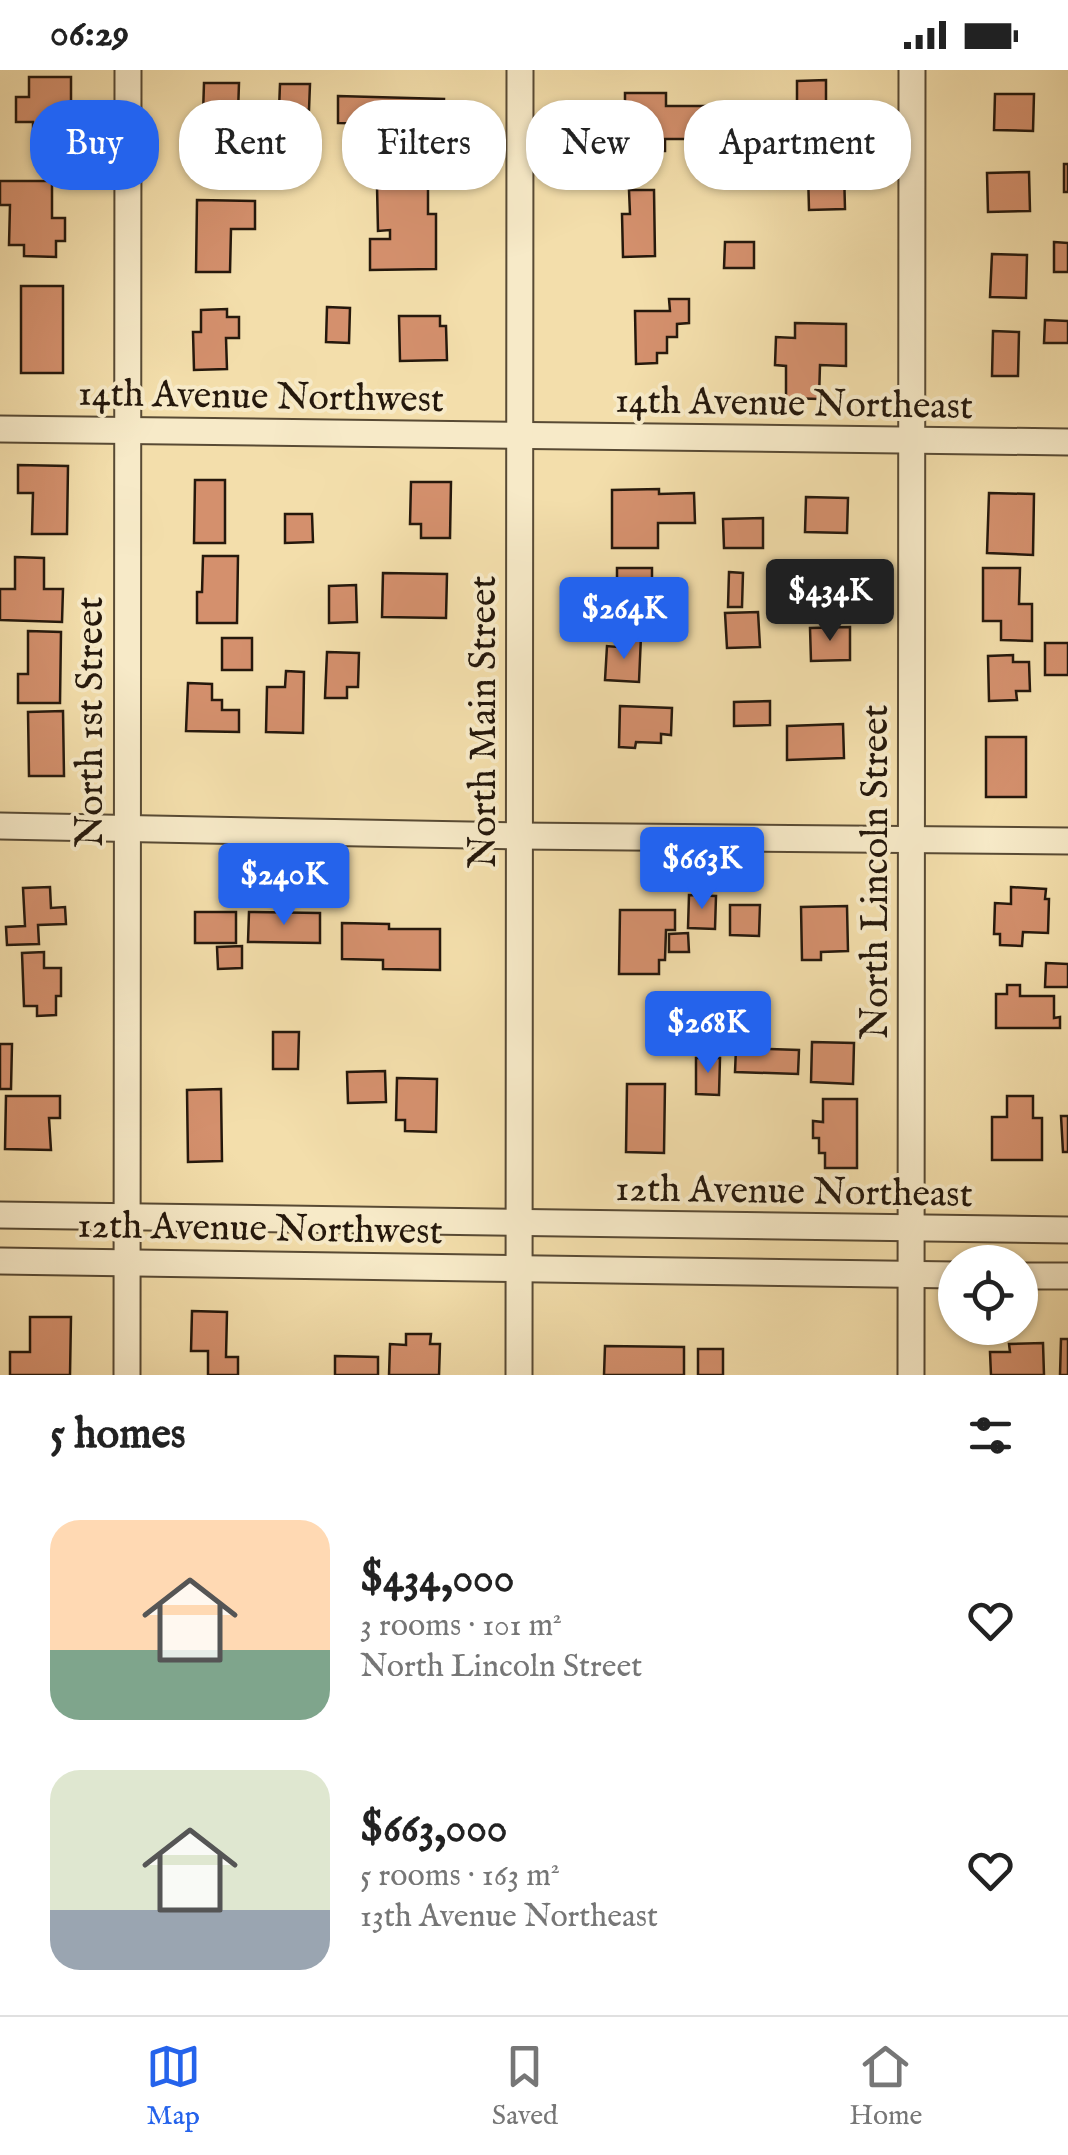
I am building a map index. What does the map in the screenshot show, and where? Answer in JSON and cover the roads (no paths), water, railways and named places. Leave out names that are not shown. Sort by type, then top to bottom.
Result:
[{"type":"street","name":"North 1st Street","points":[[127,1375],[128,70]]},
{"type":"street","name":"North Main Street","points":[[519,1375],[520,70]]},
{"type":"street","name":"North Lincoln Street","points":[[911,1375],[912,70]]},
{"type":"street","name":"14th Avenue Northwest","points":[[0,428],[520,437]]},
{"type":"street","name":"14th Avenue Northeast","points":[[520,437],[1068,442]]},
{"type":"street","points":[[0,826],[1068,841]]},
{"type":"street","name":"12th Avenue Northwest","points":[[0,1216],[519,1224]]},
{"type":"street","name":"12th Avenue Northeast","points":[[519,1224],[1068,1230]]},
{"type":"street","name":"12th Avenue Northwest","points":[[0,1261],[519,1269]]},
{"type":"street","points":[[519,1269],[938,1275]]},
{"type":"street","points":[[1038,1276],[1068,1276]]}]
